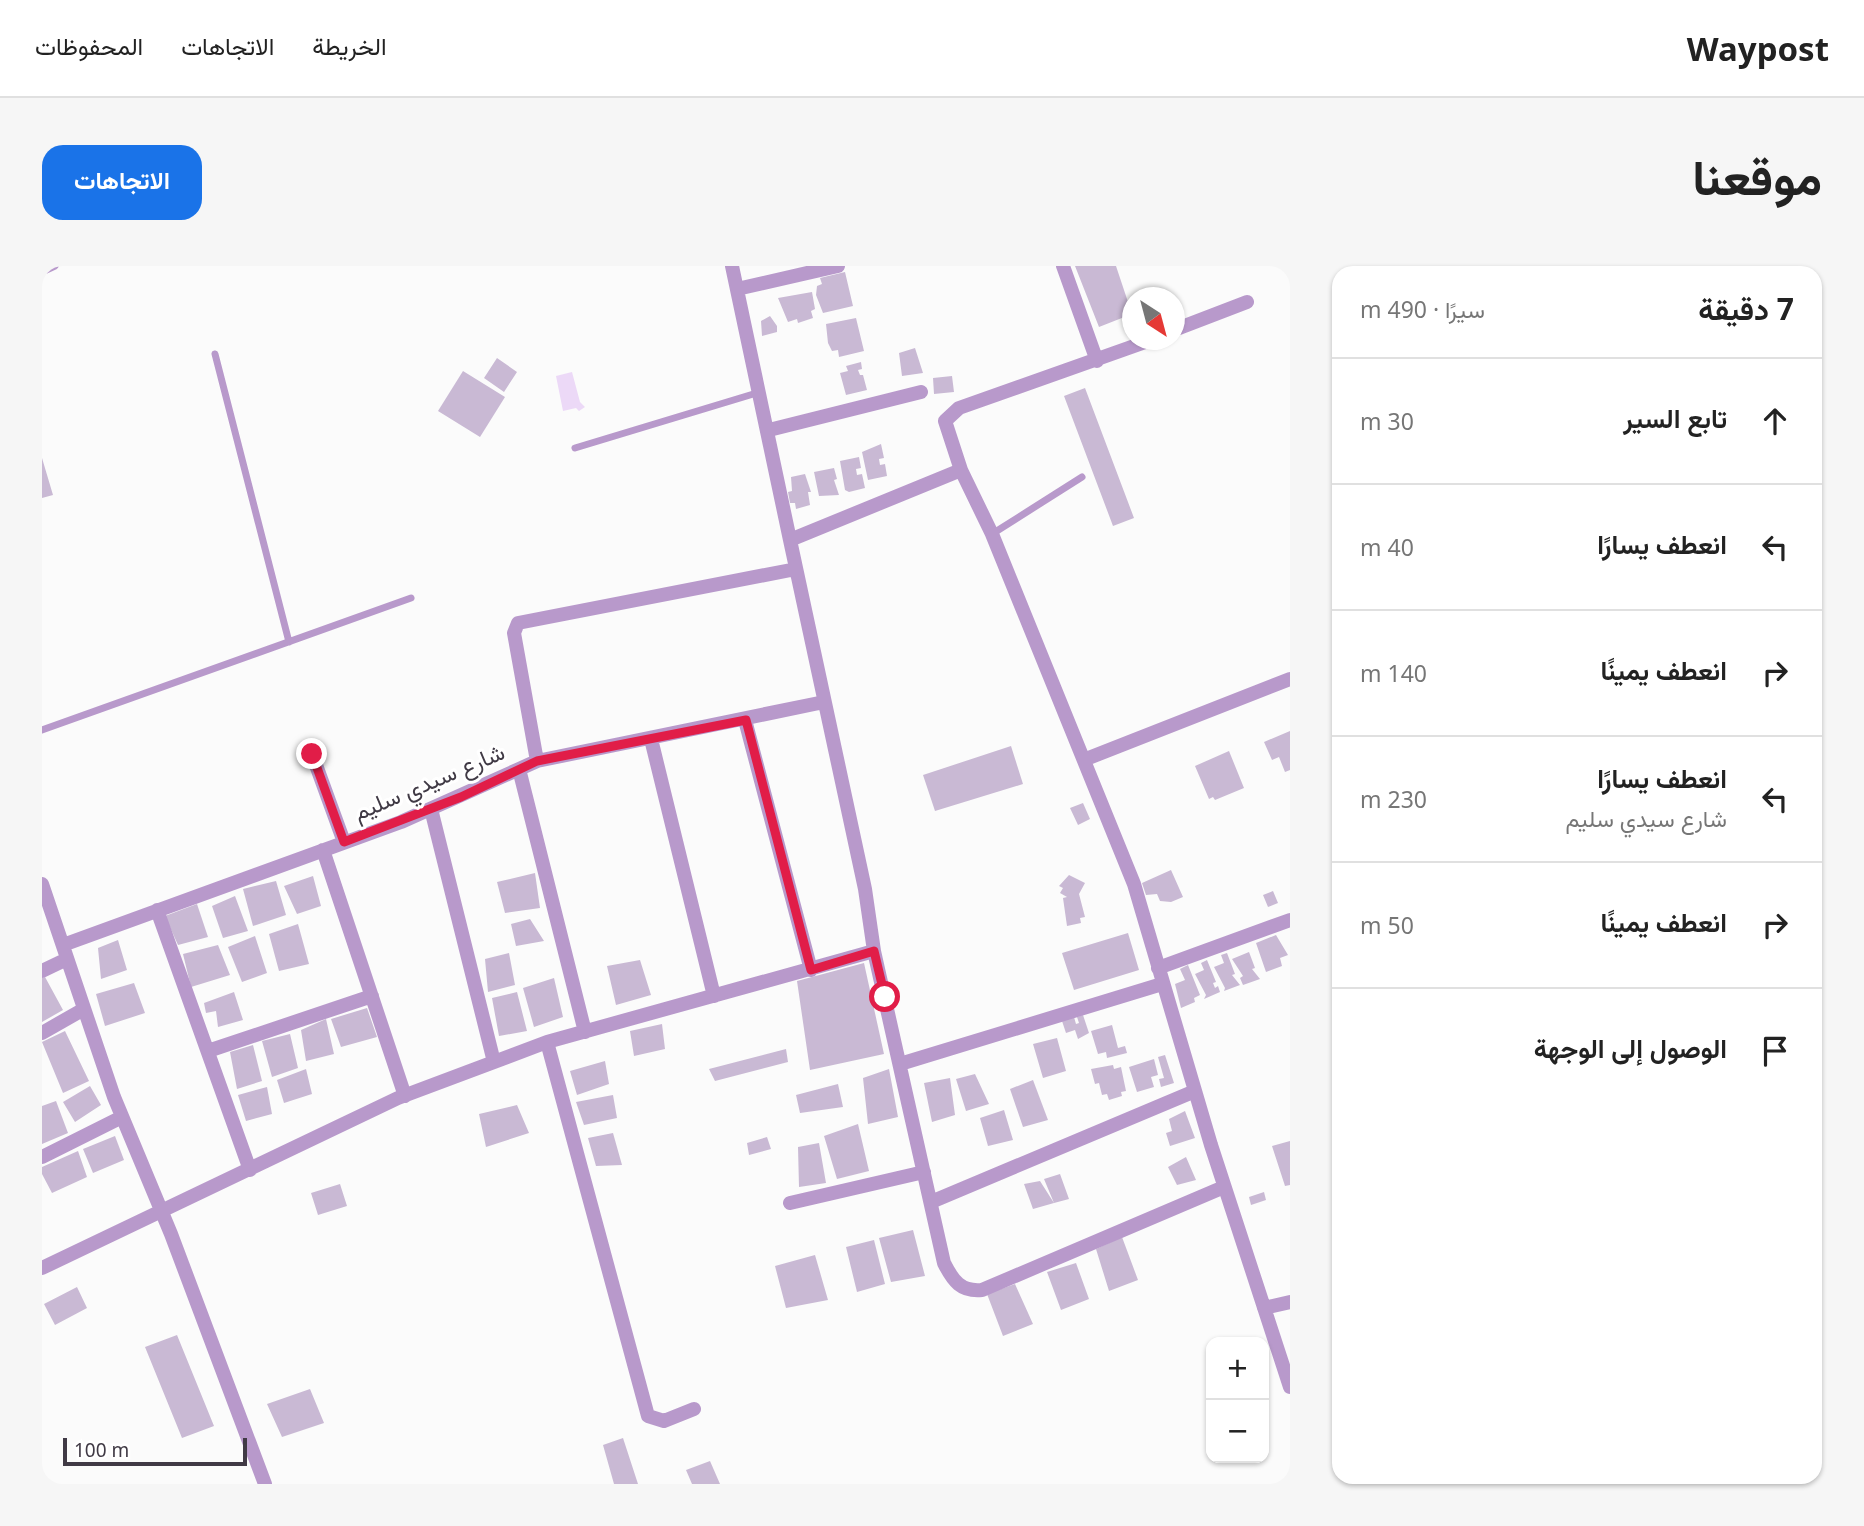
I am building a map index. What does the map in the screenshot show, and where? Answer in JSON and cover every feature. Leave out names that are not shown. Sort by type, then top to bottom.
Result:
[{"type":"street","points":[[732,266],[865,889],[874,951],[944,1263],[952,1279],[970,1291],[982,1290],[1224,1187]]},
{"type":"street","points":[[737,289],[838,266]]},
{"type":"street","points":[[1063,266],[1097,361]]},
{"type":"street","points":[[1185,326],[1247,302]]},
{"type":"street","points":[[1125,350],[950,413],[945,421],[961,470],[992,534],[1086,759],[1134,884],[1224,1187],[1290,1387]]},
{"type":"street","points":[[769,430],[921,392]]},
{"type":"street","points":[[790,540],[961,470]]},
{"type":"street","points":[[537,761],[513,633],[518,623],[796,569]]},
{"type":"street","points":[[1086,759],[1290,679]]},
{"type":"street","name":"شارع سيدي سليم","points":[[42,971],[65,952],[157,910],[431,809],[537,761],[824,702]]},
{"type":"street","points":[[746,720],[811,970]]},
{"type":"street","points":[[651,739],[714,996]]},
{"type":"street","points":[[312,754],[344,842]]},
{"type":"street","points":[[519,769],[585,1032]]},
{"type":"street","points":[[431,809],[494,1062]]},
{"type":"street","points":[[323,850],[405,1096]]},
{"type":"street","points":[[42,884],[122,1117],[162,1212],[265,1484]]},
{"type":"street","points":[[157,910],[250,1170]]},
{"type":"street","points":[[1158,968],[1290,920]]},
{"type":"street","points":[[42,1268],[405,1096],[494,1062],[547,1042],[874,951]]},
{"type":"street","points":[[900,1064],[1162,984]]},
{"type":"street","points":[[208,1051],[372,996]]},
{"type":"street","points":[[42,1033],[84,1009]]},
{"type":"street","points":[[547,1042],[648,1416],[664,1420],[694,1409]]},
{"type":"street","points":[[931,1202],[1195,1091]]},
{"type":"street","points":[[42,1157],[122,1117]]},
{"type":"street","points":[[790,1203],[924,1172]]},
{"type":"street","points":[[1264,1308],[1290,1303]]},
{"type":"lane","points":[[42,272],[55,266]]},
{"type":"lane","points":[[215,354],[289,642]]},
{"type":"lane","points":[[575,448],[761,392]]},
{"type":"lane","points":[[992,534],[1082,477]]},
{"type":"lane","points":[[42,730],[411,598]]},
{"type":"shaded area","points":[[572,372],[580,402],[585,407],[579,411],[576,408],[563,411],[556,376]]},
{"type":"building","points":[[1075,266],[1116,266],[1123,287],[1122,318],[1099,327]]},
{"type":"building","points":[[845,272],[853,306],[823,313],[816,295],[817,286],[822,284],[820,278]]},
{"type":"building","points":[[812,292],[815,309],[811,311],[813,318],[798,323],[797,319],[788,322],[778,298]]},
{"type":"building","points":[[770,316],[777,326],[777,332],[762,336],[761,321]]},
{"type":"building","points":[[856,318],[864,351],[839,357],[838,350],[832,351],[828,343],[826,324]]},
{"type":"building","points":[[915,348],[923,373],[902,376],[899,353]]},
{"type":"building","points":[[497,358],[517,372],[504,392],[484,378]]},
{"type":"building","points":[[861,362],[862,369],[858,370],[860,375],[863,375],[867,390],[846,395],[840,373],[848,371],[846,366]]},
{"type":"building","points":[[463,371],[505,397],[480,437],[438,411]]},
{"type":"building","points":[[952,376],[954,392],[934,394],[933,378]]},
{"type":"building","points":[[1085,388],[1134,518],[1113,526],[1064,396]]},
{"type":"building","points":[[881,444],[884,458],[879,459],[880,465],[885,464],[887,476],[868,480],[862,452]]},
{"type":"building","points":[[859,457],[861,468],[856,469],[857,475],[862,474],[865,488],[849,492],[845,490],[840,461]]},
{"type":"building","points":[[42,458],[53,495],[42,498]]},
{"type":"building","points":[[834,468],[837,479],[834,480],[839,495],[819,496],[814,472]]},
{"type":"building","points":[[805,474],[811,492],[808,492],[810,505],[796,509],[795,503],[790,503],[788,492],[792,491],[791,477]]},
{"type":"building","points":[[1290,731],[1290,770],[1285,772],[1279,757],[1272,760],[1264,742]]},
{"type":"building","points":[[1011,746],[1023,784],[935,811],[923,775]]},
{"type":"building","points":[[1229,751],[1244,788],[1215,800],[1213,797],[1209,799],[1195,766]]},
{"type":"building","points":[[1083,803],[1090,819],[1078,825],[1070,808]]},
{"type":"building","points":[[1171,870],[1183,897],[1171,902],[1160,901],[1157,894],[1146,895],[1142,883]]},
{"type":"building","points":[[535,873],[540,908],[505,913],[497,882]]},
{"type":"building","points":[[1069,875],[1085,883],[1079,894],[1085,917],[1080,918],[1081,923],[1067,926],[1063,898],[1067,897],[1060,893],[1063,888],[1059,886]]},
{"type":"building","points":[[313,876],[321,906],[297,914],[284,886]]},
{"type":"building","points":[[276,881],[286,915],[253,926],[243,889]]},
{"type":"building","points":[[1273,891],[1278,903],[1268,907],[1263,895]]},
{"type":"building","points":[[235,896],[248,931],[223,938],[212,906]]},
{"type":"building","points":[[197,904],[208,937],[178,945],[165,916]]},
{"type":"building","points":[[530,919],[544,941],[516,946],[511,924]]},
{"type":"building","points":[[298,924],[309,964],[279,971],[269,934]]},
{"type":"building","points":[[1128,933],[1139,970],[1074,990],[1062,953]]},
{"type":"building","points":[[1276,935],[1288,955],[1280,958],[1282,966],[1266,972],[1256,943]]},
{"type":"building","points":[[255,936],[267,973],[242,982],[228,947]]},
{"type":"building","points":[[118,940],[127,970],[101,979],[98,948]]},
{"type":"building","points":[[218,945],[230,975],[191,987],[183,954]]},
{"type":"building","points":[[1249,952],[1255,968],[1252,969],[1260,979],[1243,985],[1240,978],[1243,976],[1232,959]]},
{"type":"building","points":[[509,953],[515,985],[488,992],[485,959]]},
{"type":"building","points":[[1227,953],[1235,974],[1232,975],[1240,985],[1224,991],[1214,967],[1224,963],[1221,955]]},
{"type":"building","points":[[640,960],[651,995],[616,1005],[607,966]]},
{"type":"building","points":[[1207,960],[1216,982],[1213,983],[1215,988],[1218,986],[1220,992],[1204,999],[1206,995],[1195,974],[1204,970],[1201,963]]},
{"type":"building","points":[[864,963],[884,1054],[810,1070],[797,981]]},
{"type":"building","points":[[1188,965],[1200,995],[1194,998],[1195,1002],[1181,1008],[1175,984],[1185,980],[1180,969]]},
{"type":"building","points":[[45,977],[63,1010],[42,1022],[42,978]]},
{"type":"building","points":[[554,978],[563,1017],[534,1027],[523,988]]},
{"type":"building","points":[[134,983],[145,1013],[105,1026],[96,994]]},
{"type":"building","points":[[234,992],[243,1020],[218,1027],[216,1011],[206,1013],[204,1003]]},
{"type":"building","points":[[517,992],[527,1031],[499,1036],[492,998]]},
{"type":"building","points":[[367,1008],[377,1037],[341,1047],[331,1019]]},
{"type":"building","points":[[1083,1015],[1089,1033],[1078,1039],[1075,1030],[1066,1033],[1062,1021],[1074,1017],[1076,1024],[1079,1023],[1077,1017]]},
{"type":"building","points":[[326,1019],[334,1054],[306,1061],[301,1030]]},
{"type":"building","points":[[662,1024],[665,1049],[634,1056],[630,1031]]},
{"type":"building","points":[[1112,1025],[1118,1048],[1125,1046],[1127,1053],[1107,1058],[1106,1052],[1098,1054],[1091,1031]]},
{"type":"building","points":[[65,1031],[89,1081],[63,1093],[42,1042]]},
{"type":"building","points":[[290,1034],[298,1068],[272,1077],[262,1041]]},
{"type":"building","points":[[1057,1038],[1066,1071],[1043,1078],[1033,1044]]},
{"type":"building","points":[[253,1045],[262,1081],[237,1089],[230,1052]]},
{"type":"building","points":[[786,1049],[788,1062],[715,1081],[709,1069]]},
{"type":"building","points":[[1165,1055],[1174,1083],[1161,1087],[1159,1079],[1164,1078],[1158,1057]]},
{"type":"building","points":[[1154,1059],[1158,1075],[1151,1077],[1154,1087],[1137,1092],[1129,1067]]},
{"type":"building","points":[[605,1061],[609,1084],[577,1095],[570,1071]]},
{"type":"building","points":[[1113,1065],[1114,1069],[1121,1067],[1126,1091],[1121,1092],[1122,1096],[1109,1100],[1107,1094],[1102,1095],[1099,1083],[1095,1084],[1091,1069]]},
{"type":"building","points":[[306,1069],[312,1094],[284,1103],[277,1080]]},
{"type":"building","points":[[889,1069],[898,1117],[868,1124],[863,1078]]},
{"type":"building","points":[[975,1074],[989,1104],[966,1111],[956,1079]]},
{"type":"building","points":[[950,1078],[955,1115],[932,1122],[924,1083]]},
{"type":"building","points":[[1033,1080],[1048,1120],[1023,1127],[1010,1089]]},
{"type":"building","points":[[838,1084],[843,1107],[800,1113],[796,1095]]},
{"type":"building","points":[[90,1086],[101,1105],[75,1122],[63,1102]]},
{"type":"building","points":[[267,1087],[272,1114],[246,1121],[238,1095]]},
{"type":"building","points":[[613,1095],[617,1118],[584,1125],[576,1102]]},
{"type":"building","points":[[56,1101],[68,1133],[42,1144],[42,1106]]},
{"type":"building","points":[[517,1105],[529,1133],[486,1147],[479,1114]]},
{"type":"building","points":[[1004,1110],[1013,1140],[988,1146],[980,1118]]},
{"type":"building","points":[[1185,1111],[1195,1138],[1170,1146],[1166,1133],[1172,1131],[1169,1119]]},
{"type":"building","points":[[858,1124],[869,1171],[837,1179],[824,1136]]},
{"type":"building","points":[[613,1133],[622,1165],[596,1166],[588,1138]]},
{"type":"building","points":[[115,1136],[124,1160],[93,1173],[83,1149]]},
{"type":"building","points":[[767,1137],[771,1149],[749,1155],[747,1143]]},
{"type":"building","points":[[1290,1141],[1290,1185],[1285,1186],[1272,1146]]},
{"type":"building","points":[[819,1143],[826,1183],[799,1187],[798,1147]]},
{"type":"building","points":[[78,1151],[87,1177],[52,1193],[42,1174],[42,1167]]},
{"type":"building","points":[[1186,1157],[1196,1180],[1177,1185],[1168,1167]]},
{"type":"building","points":[[1060,1174],[1069,1199],[1054,1203],[1044,1179]]},
{"type":"building","points":[[1040,1181],[1054,1203],[1033,1209],[1024,1184]]},
{"type":"building","points":[[340,1184],[347,1206],[318,1215],[311,1193]]},
{"type":"building","points":[[1264,1192],[1266,1200],[1251,1205],[1249,1197]]},
{"type":"building","points":[[913,1230],[925,1276],[891,1282],[879,1238]]},
{"type":"building","points":[[1122,1237],[1138,1280],[1109,1291],[1096,1249]]},
{"type":"building","points":[[874,1240],[885,1284],[857,1292],[846,1247]]},
{"type":"building","points":[[815,1255],[828,1300],[786,1308],[775,1266]]},
{"type":"building","points":[[1076,1263],[1089,1299],[1061,1310],[1047,1272]]},
{"type":"building","points":[[1015,1284],[1033,1324],[1003,1336],[987,1294]]},
{"type":"building","points":[[77,1287],[87,1308],[55,1325],[44,1304]]},
{"type":"building","points":[[177,1335],[214,1426],[182,1438],[145,1347]]},
{"type":"building","points":[[310,1389],[324,1423],[282,1437],[267,1404]]},
{"type":"building","points":[[623,1438],[638,1484],[614,1484],[603,1445]]},
{"type":"building","points":[[710,1461],[720,1484],[692,1484],[686,1470]]},
{"type":"route","points":[[312,754],[344,842],[461,797],[537,761],[746,720],[811,970],[874,951],[885,997]]}]
